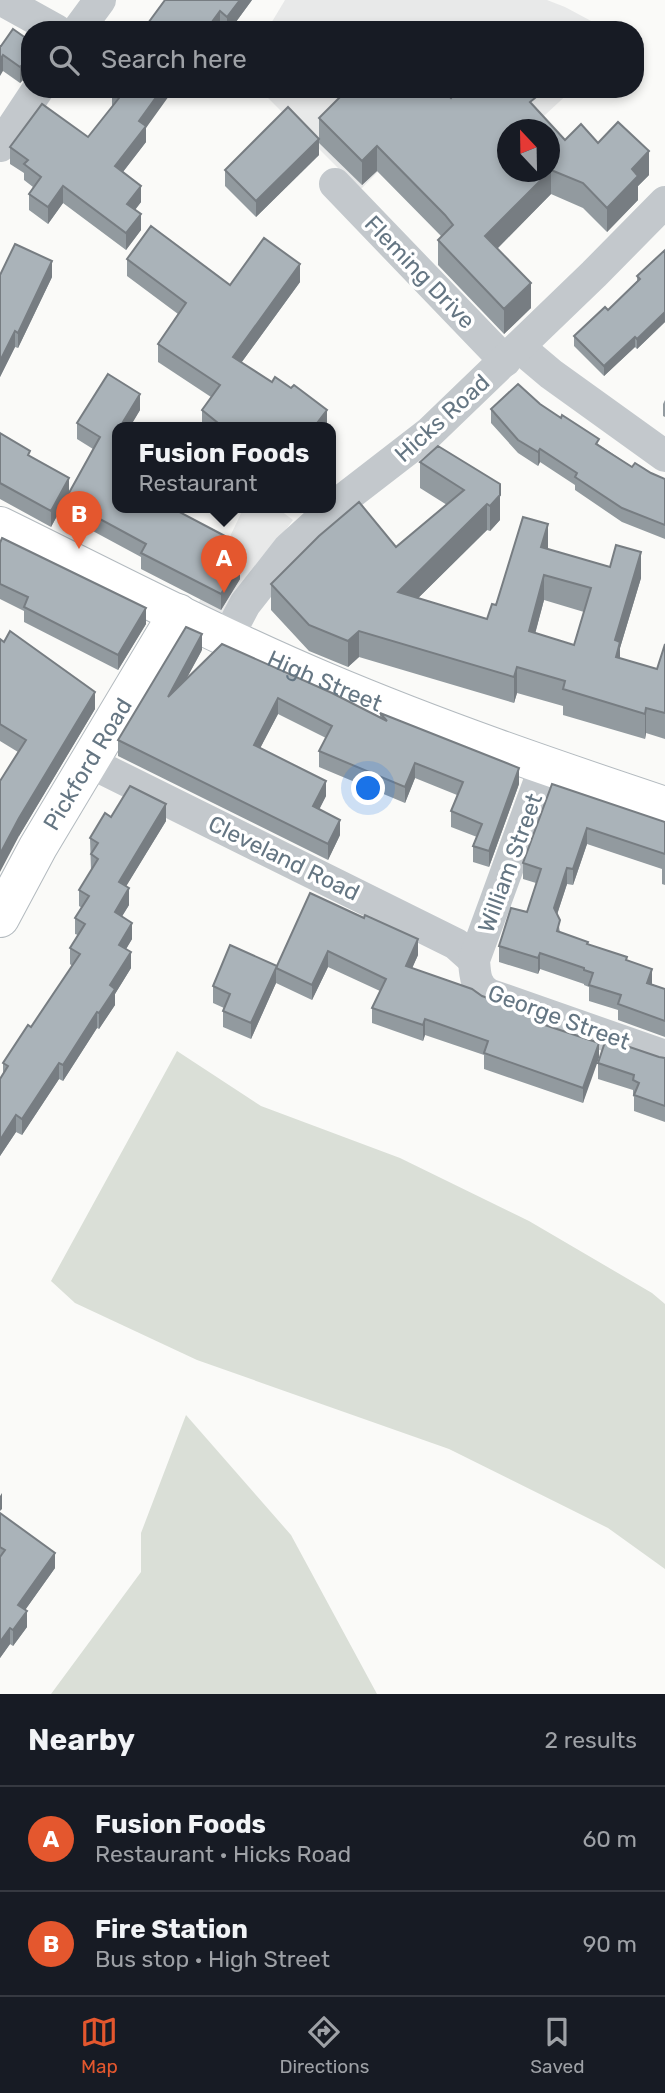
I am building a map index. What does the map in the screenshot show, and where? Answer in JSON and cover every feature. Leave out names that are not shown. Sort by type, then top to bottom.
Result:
[{"type":"street","points":[[2,0],[40,21]]},
{"type":"street","points":[[85,21],[100,0]]},
{"type":"street","points":[[0,146],[32,98]]},
{"type":"street","name":"Fleming Drive","points":[[335,184],[512,354],[561,382],[665,456]]},
{"type":"street","name":"Hicks Road","points":[[336,506],[429,433],[665,202]]},
{"type":"street","name":"Hicks Road","points":[[227,638],[245,604],[289,548],[328,513]]},
{"type":"street","name":"High Street","points":[[0,526],[227,638],[388,707],[545,766],[665,807]]},
{"type":"street","name":"Pickford Road","points":[[0,918],[38,848],[178,613]]},
{"type":"street","name":"Cleveland Road","points":[[89,762],[456,944],[474,960]]},
{"type":"street","name":"William Street","points":[[474,960],[545,766]]},
{"type":"street","name":"George Street","points":[[474,960],[476,982],[480,989],[665,1056]]},
{"type":"shaded area","points":[[285,0],[547,0],[591,21],[272,21]]},
{"type":"shaded area","points":[[268,98],[563,98],[541,119],[497,119],[497,127],[439,110],[360,190]]},
{"type":"shaded area","points":[[241,513],[284,513],[293,520],[221,617],[198,604]]},
{"type":"shaded area","points":[[177,1051],[261,1106],[400,1158],[529,1221],[652,1293],[665,1304],[665,1569],[608,1528],[449,1449],[197,1360],[75,1303],[51,1281]]},
{"type":"shaded area","points":[[186,1415],[291,1535],[377,1694],[51,1694],[141,1572],[141,1533]]},
{"type":"building","points":[[165,0],[240,0],[227,17],[220,11],[213,21],[150,21]]},
{"type":"building","points":[[13,29],[21,35],[20,67],[3,55],[0,60],[1,46]]},
{"type":"building","points":[[119,98],[156,98],[139,121],[146,126],[115,166],[141,186],[127,204],[141,214],[126,233],[63,186],[48,207],[29,194],[41,177],[24,164],[28,160],[10,147],[42,104],[88,137]]},
{"type":"building","points":[[339,98],[535,98],[530,102],[546,119],[497,119],[497,182],[539,182],[485,236],[531,283],[504,309],[438,240],[453,225],[445,215],[377,146],[362,161],[319,118]]},
{"type":"building","points":[[288,107],[319,139],[256,201],[225,170]]},
{"type":"building","points":[[618,122],[649,151],[632,169],[638,176],[607,208],[583,183],[560,174],[560,135],[565,140],[581,124],[598,143]]},
{"type":"building","points":[[151,226],[230,285],[264,238],[300,264],[233,357],[272,382],[275,377],[291,388],[294,385],[327,410],[318,422],[217,422],[202,410],[220,385],[158,344],[186,303],[127,259]]},
{"type":"building","points":[[15,244],[52,261],[18,333],[15,331],[0,361],[0,275]]},
{"type":"building","points":[[665,250],[665,312],[604,366],[574,336],[605,307],[608,310],[640,279],[637,276]]},
{"type":"building","points":[[108,374],[140,394],[123,422],[112,422],[112,513],[181,513],[225,536],[217,551],[240,563],[221,594],[141,553],[146,544],[65,500],[100,437],[77,423]]},
{"type":"building","points":[[518,384],[540,404],[599,439],[596,444],[632,467],[635,463],[665,479],[665,525],[622,508],[575,477],[577,473],[540,449],[538,452],[518,440],[491,409]]},
{"type":"building","points":[[0,433],[30,451],[28,455],[69,478],[51,511],[0,483]]},
{"type":"building","points":[[438,446],[500,484],[500,495],[490,506],[487,504],[398,592],[487,619],[492,604],[496,605],[523,517],[548,524],[541,547],[610,567],[616,545],[641,552],[615,640],[620,642],[616,657],[657,669],[665,644],[665,713],[646,708],[645,714],[563,689],[565,681],[517,667],[514,677],[359,631],[348,641],[309,625],[271,584],[319,536],[359,502],[396,547],[464,490],[420,462]],"holes":[[[544,575],[591,588],[574,645],[529,631]]]},
{"type":"building","points":[[2,538],[146,608],[118,655],[24,607],[28,597],[0,584]]},
{"type":"building","points":[[186,627],[202,634],[168,697],[222,644],[332,693],[387,721],[380,713],[519,768],[489,851],[473,846],[482,824],[451,811],[463,782],[415,763],[405,787],[319,751],[332,726],[278,698],[254,745],[326,781],[313,806],[340,820],[328,844],[118,740]]},
{"type":"building","points":[[10,631],[95,692],[0,854],[0,781],[26,740],[0,724],[0,639],[4,642]]},
{"type":"building","points":[[552,784],[665,822],[665,854],[587,828],[573,869],[567,868],[554,908],[560,920],[557,931],[652,969],[647,983],[665,989],[665,1021],[618,1004],[621,995],[589,985],[593,973],[584,968],[540,953],[538,958],[499,946],[511,908],[527,912],[541,869],[523,863]]},
{"type":"building","points":[[130,786],[166,804],[119,882],[129,888],[115,912],[132,923],[119,945],[131,952],[110,985],[115,989],[63,1065],[59,1063],[22,1119],[16,1115],[0,1140],[0,1079],[8,1066],[3,1063],[80,954],[70,948],[85,924],[75,918],[89,896],[79,890],[98,859],[91,854],[98,843],[90,838],[105,813],[111,817]]},
{"type":"building","points":[[310,893],[418,939],[406,966],[541,1016],[539,1023],[599,1043],[583,1088],[484,1053],[488,1041],[425,1019],[423,1025],[372,1008],[386,979],[328,951],[312,985],[276,968]]},
{"type":"building","points":[[230,945],[277,966],[251,1023],[223,1011],[230,994],[213,986]]},
{"type":"building","points":[[606,1039],[665,1058],[665,1106],[634,1095],[639,1083],[633,1080],[634,1075],[598,1063]]},
{"type":"building","points":[[0,1513],[55,1553],[18,1605],[27,1611],[0,1642],[0,1557],[5,1550],[0,1547]]},
{"type":"place","name":"Fire Station","points":[[79,549]]},
{"type":"place","name":"Fusion Foods","points":[[224,593]]}]
